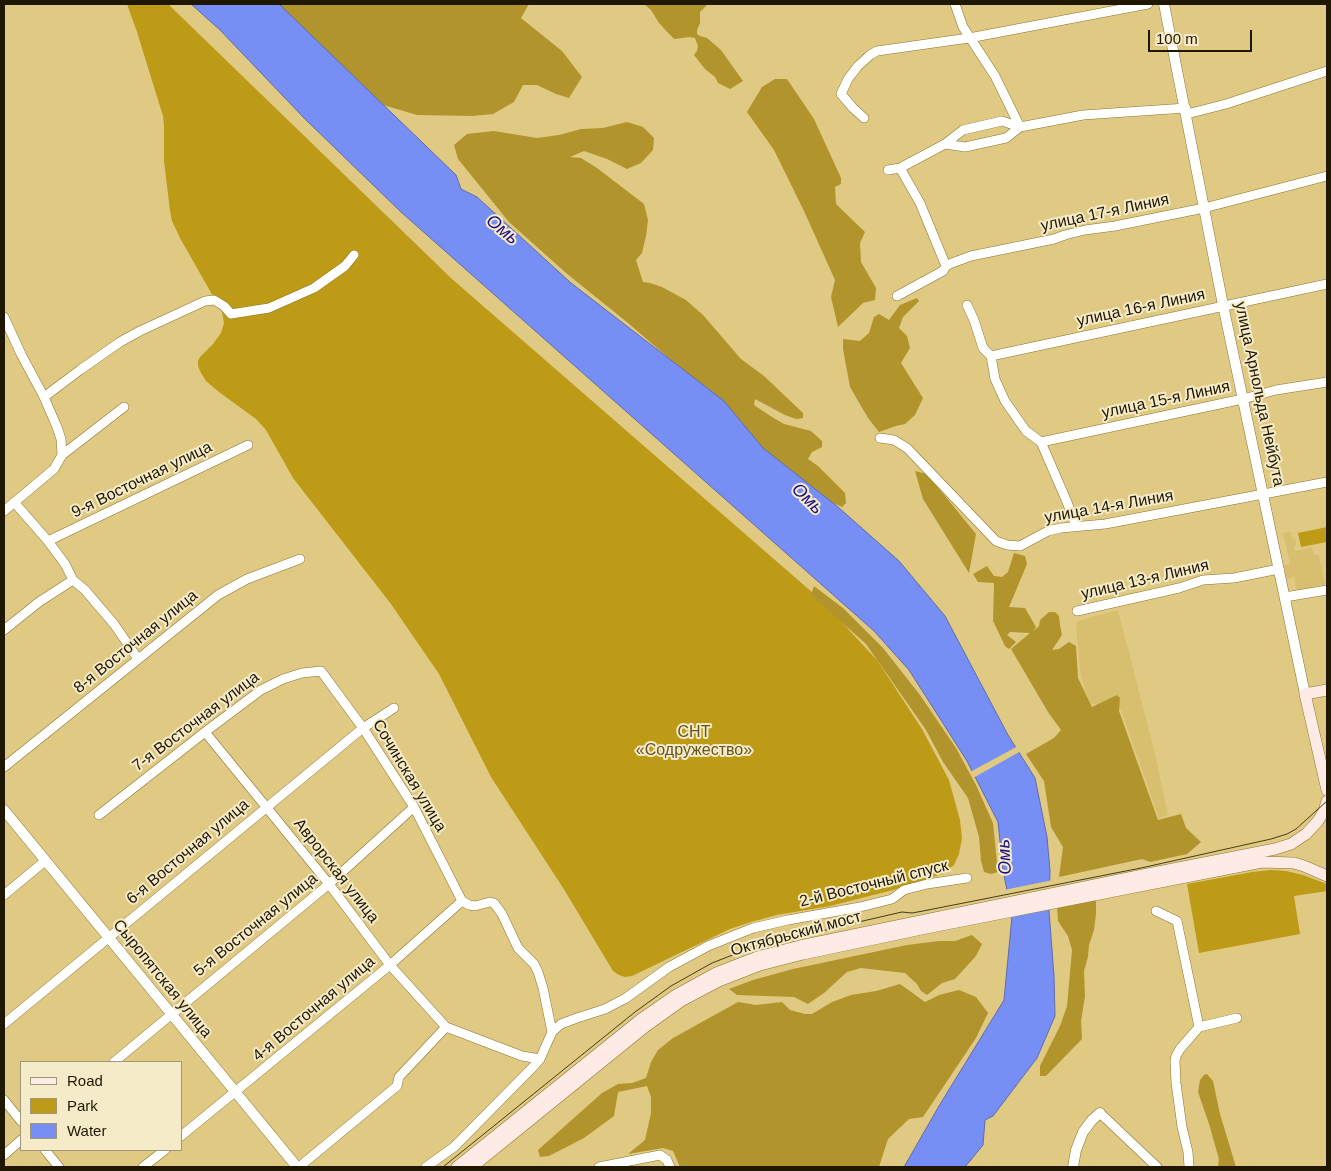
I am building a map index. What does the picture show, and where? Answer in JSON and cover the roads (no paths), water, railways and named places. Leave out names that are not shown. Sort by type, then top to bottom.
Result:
[{"type":"main road","points":[[1305,694],[1327,690]]},
{"type":"main road","name":"улица Арнольда Нейбута","points":[[1305,694],[1327,790]]},
{"type":"main road","points":[[1144,880],[1291,844],[1306,834],[1318,821],[1324,811],[1327,800]]},
{"type":"main road","points":[[1144,880],[1262,862],[1294,863],[1327,876]]},
{"type":"main road","name":"Октябрьский мост","points":[[457,1167],[640,1020],[676,994],[716,973],[757,957],[800,946],[1144,880]]},
{"type":"main road","name":"Октябрьский мост","points":[[472,1167],[646,1026],[681,1001],[719,981],[760,965],[802,954],[1144,880]]},
{"type":"street","points":[[955,4],[963,27],[995,76],[1020,127]]},
{"type":"street","points":[[864,118],[840,94],[858,66],[877,51],[969,38],[1148,4]]},
{"type":"street","name":"улица Арнольда Нейбута","points":[[1164,4],[1243,399],[1305,694]]},
{"type":"street","points":[[945,144],[965,146],[1006,138],[1020,127],[1083,115],[1186,111],[1226,104],[1327,71]]},
{"type":"street","points":[[888,170],[900,168],[945,144],[963,130],[1002,121],[1020,127]]},
{"type":"street","points":[[900,168],[920,203],[946,266]]},
{"type":"street","name":"улица 17-я Линия","points":[[897,296],[943,271],[946,266],[971,256],[1054,239],[1065,235],[1204,208],[1327,176]]},
{"type":"street","points":[[44,397],[120,342],[205,301],[214,300],[224,306],[231,314],[269,308],[314,288],[344,266],[354,255]]},
{"type":"street","name":"улица 16-я Линия","points":[[991,356],[1327,284]]},
{"type":"street","points":[[967,305],[983,348],[991,356],[995,379],[1005,401],[1026,431],[1041,442],[1076,526]]},
{"type":"street","points":[[4,317],[57,427],[61,440],[62,455]]},
{"type":"street","name":"улица 15-я Линия","points":[[1041,442],[1243,399],[1276,390],[1327,382]]},
{"type":"street","points":[[4,511],[54,469],[62,455],[124,407]]},
{"type":"street","name":"улица 14-я Линия","points":[[880,438],[894,440],[908,448],[996,541],[1006,545],[1020,546],[1048,531],[1061,528],[1105,524],[1327,482]]},
{"type":"street","name":"9-я Восточная улица","points":[[48,541],[248,445]]},
{"type":"street","points":[[14,502],[48,541],[65,564],[73,580],[85,590],[114,624],[138,659]]},
{"type":"street","name":"8-я Восточная улица","points":[[4,767],[218,595],[247,579],[300,560]]},
{"type":"street","name":"улица 13-я Линия","points":[[1077,611],[1179,588],[1203,580],[1234,578],[1279,569]]},
{"type":"street","points":[[4,630],[39,602],[73,580]]},
{"type":"street","points":[[1285,597],[1327,590]]},
{"type":"street","name":"Сочинская улица","points":[[321,671],[363,728],[414,807],[462,901]]},
{"type":"street","name":"7-я Восточная улица","points":[[99,815],[261,690],[283,679],[302,673],[321,671]]},
{"type":"street","name":"6-я Восточная улица","points":[[4,1024],[363,728],[394,708]]},
{"type":"street","name":"Аврорская улица","points":[[205,732],[329,884],[390,965],[446,1027]]},
{"type":"street","name":"5-я Восточная улица","points":[[115,1061],[329,884],[414,807]]},
{"type":"street","name":"Сыропятская улица","points":[[4,810],[298,1167]]},
{"type":"street","points":[[4,895],[45,861]]},
{"type":"street","name":"2-й Восточный спуск","points":[[552,1032],[561,1024],[626,998],[669,966],[708,946],[753,928],[892,899],[904,890],[927,884],[967,878]]},
{"type":"street","points":[[426,1167],[454,1147],[533,1067],[540,1058],[552,1032],[538,972],[534,964],[518,948],[502,914],[494,903],[490,902],[475,906],[462,901]]},
{"type":"street","name":"4-я Восточная улица","points":[[182,1135],[236,1093],[390,965],[462,901]]},
{"type":"street","points":[[1156,911],[1177,921],[1199,1027]]},
{"type":"street","points":[[1189,1167],[1176,1084],[1175,1061],[1180,1049],[1199,1027],[1237,1018]]},
{"type":"street","points":[[298,1167],[397,1086],[400,1077],[446,1027],[515,1054],[540,1058]]},
{"type":"street","points":[[4,1100],[20,1120]]},
{"type":"street","points":[[1073,1167],[1076,1150],[1084,1132],[1092,1120],[1100,1113],[1157,1167]]},
{"type":"street","points":[[4,1155],[20,1141]]},
{"type":"street","points":[[46,1151],[59,1167]]},
{"type":"street","points":[[143,1167],[164,1151]]},
{"type":"street","points":[[599,1167],[660,1155],[667,1160],[670,1167]]},
{"type":"water","name":"Омь","points":[[191,4],[279,4],[456,175],[461,189],[477,197],[571,283],[724,401],[763,448],[838,507],[899,561],[945,616],[1008,735],[1035,778],[1047,837],[1050,871],[1049,911],[1054,976],[1055,1016],[1037,1058],[993,1116],[985,1120],[983,1145],[965,1167],[904,1167],[1004,1000],[1012,916],[1003,870],[998,822],[967,761],[909,670],[874,631],[401,212],[305,119],[220,30]]},
{"type":"tram line","points":[[443,1167],[635,1012],[671,986],[712,963],[753,947],[797,935],[832,929],[902,912],[923,911],[1141,868],[1271,839],[1296,829],[1327,801]]},
{"type":"park label","name":"СНТ «Содружество»","points":[[694,742]]}]
